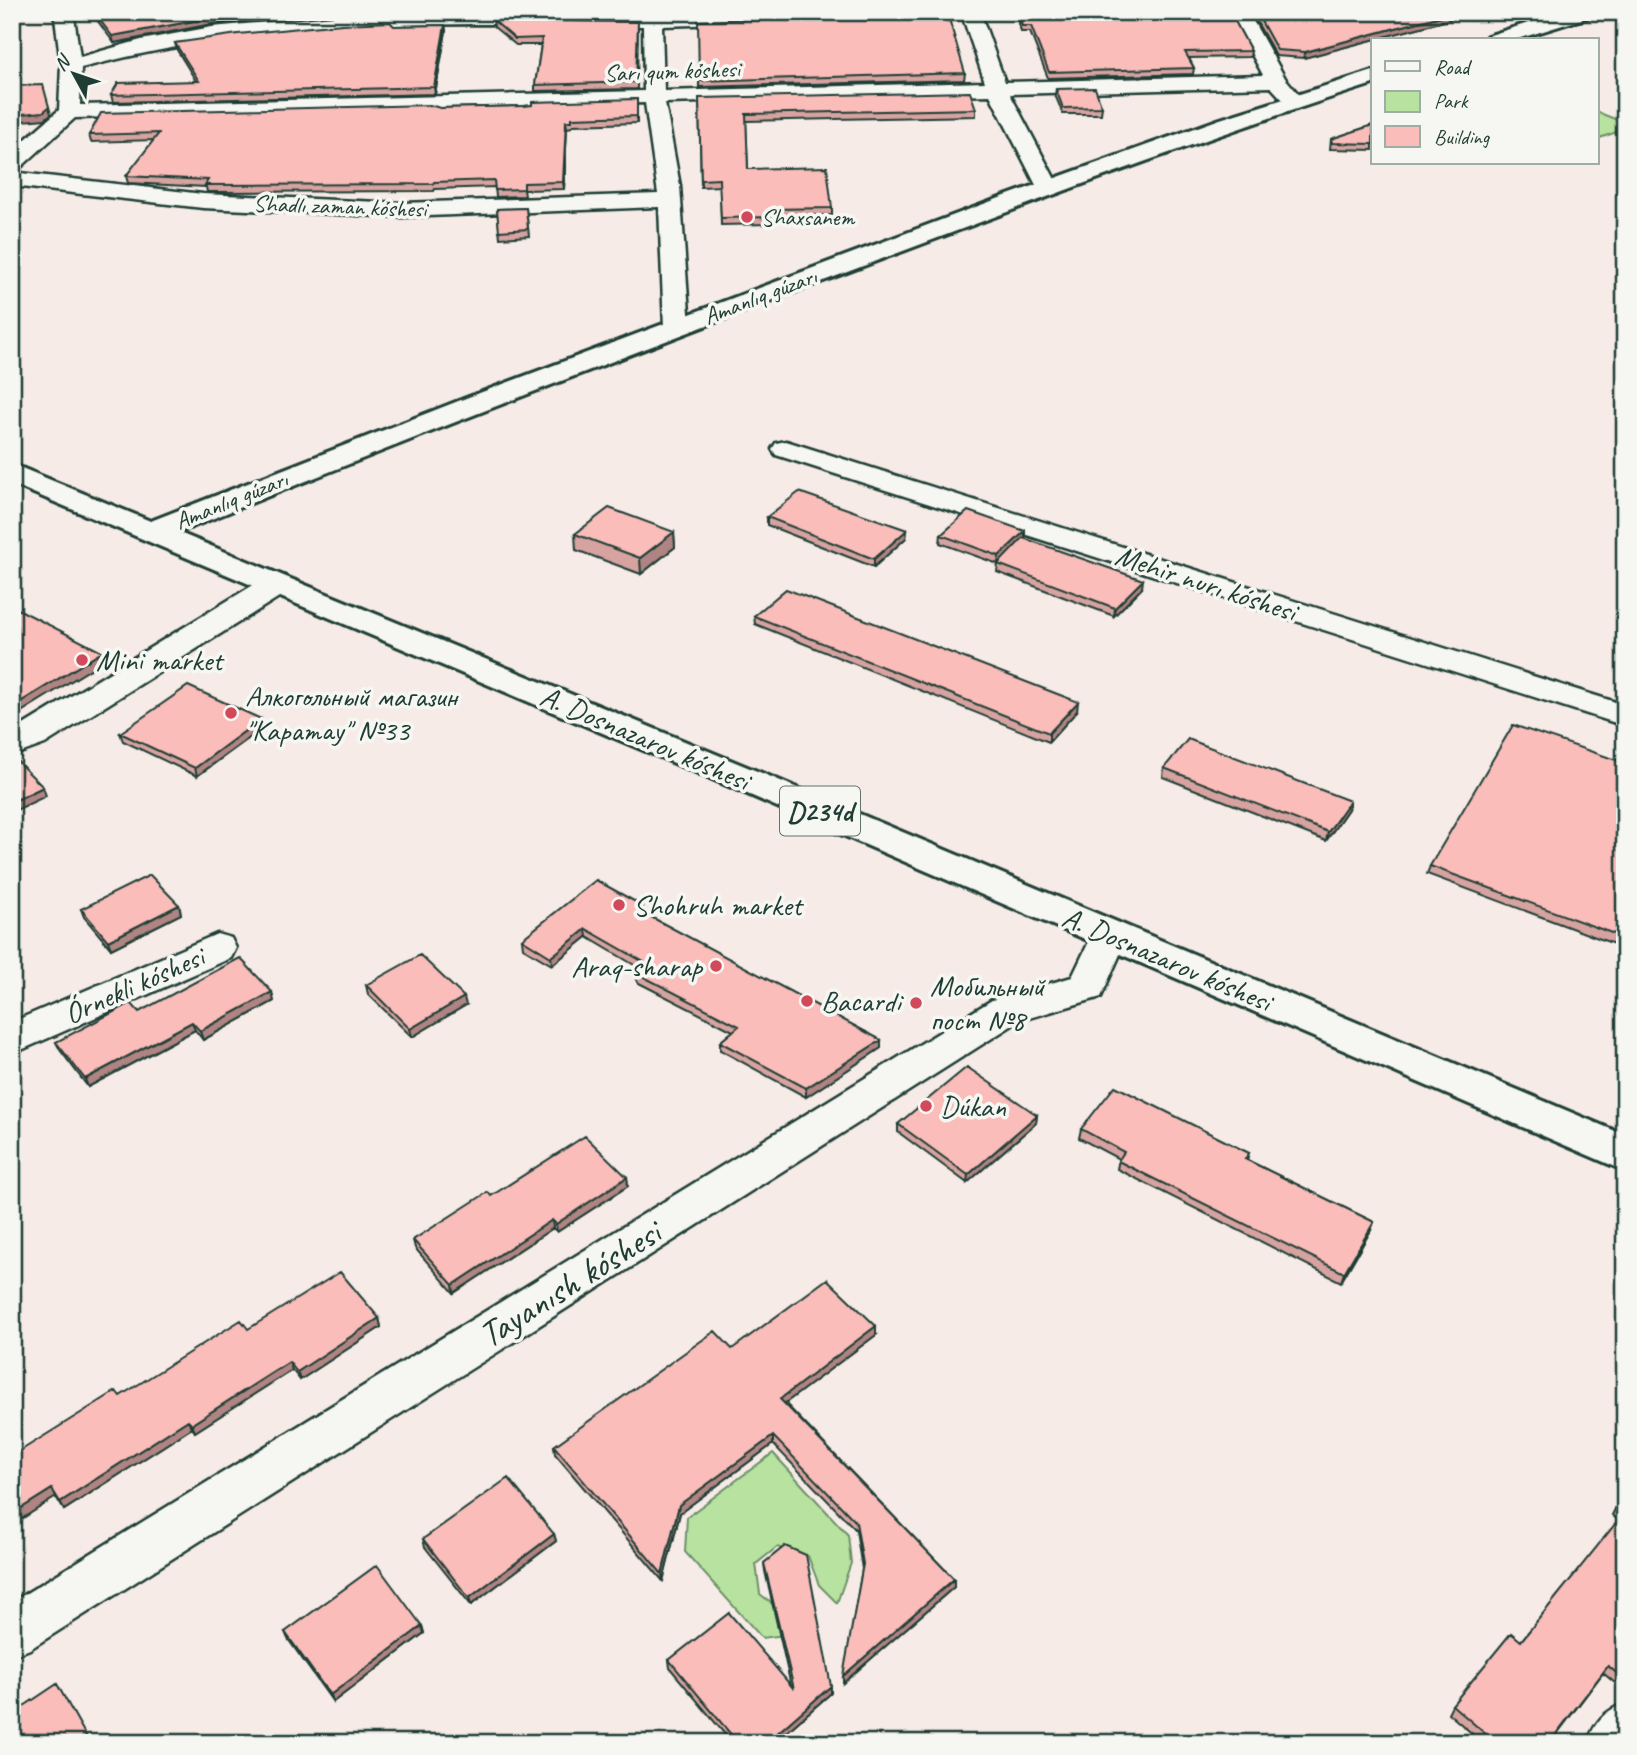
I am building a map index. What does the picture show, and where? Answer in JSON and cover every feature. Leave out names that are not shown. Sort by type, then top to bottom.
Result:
[{"type":"street","points":[[12,163],[69,112],[71,65],[64,17],[60,12]]},
{"type":"street","points":[[71,65],[116,51],[312,17],[543,15],[652,20],[907,12]]},
{"type":"street","points":[[970,12],[998,88],[1048,187]]},
{"type":"street","points":[[1238,12],[1276,81],[1296,101]]},
{"type":"street","points":[[1500,38],[1585,12]]},
{"type":"street","points":[[652,20],[654,98],[670,200],[677,327]]},
{"type":"street","name":"Amanlıq gúzarı","points":[[154,531],[456,410],[1048,187],[1296,101],[1371,79]]},
{"type":"street","name":"Sarı qum kóshesi","points":[[69,112],[1276,81]]},
{"type":"street","name":"Shadlı zaman kóshesi","points":[[12,179],[203,201],[402,210],[670,200]]},
{"type":"street","name":"Mehir nurı kóshesi","points":[[786,449],[1625,716]]},
{"type":"street","name":"A. Dosnazarov kóshesi","points":[[12,473],[1110,934],[1625,1154]]},
{"type":"street","points":[[12,745],[33,736],[276,585]]},
{"type":"street","name":"Tayanısh kóshesi","points":[[12,1631],[1006,1010],[1087,987],[1110,934]]},
{"type":"street","name":"Órnekli kóshesi","points":[[12,1039],[217,948]]},
{"type":"street","points":[[1614,1743],[1625,1730]]},
{"type":"green space","points":[[1598,112],[1625,123],[1625,129],[1598,139]]},
{"type":"green space","points":[[773,1453],[848,1535],[851,1563],[837,1603],[819,1585],[808,1556],[777,1547],[756,1564],[760,1594],[784,1613],[793,1634],[762,1638],[685,1552],[687,1517]]},
{"type":"building","points":[[94,12],[283,12],[210,18],[112,36]]},
{"type":"building","points":[[947,12],[965,73],[699,81],[698,21]]},
{"type":"building","points":[[1018,12],[1230,12],[1251,51],[1185,52],[1194,68],[1049,72],[1031,26],[1022,26]]},
{"type":"building","points":[[1256,12],[1456,12],[1305,52],[1277,50]]},
{"type":"building","points":[[493,20],[638,22],[636,82],[535,85],[542,38],[515,39]]},
{"type":"building","points":[[390,22],[394,26],[445,25],[434,87],[111,95],[118,83],[199,81],[175,43],[238,34]]},
{"type":"building","points":[[43,85],[49,107],[43,112],[12,115],[12,86]]},
{"type":"building","points":[[1095,88],[1102,107],[1063,108],[1056,89]]},
{"type":"building","points":[[970,92],[976,109],[746,114],[748,169],[827,167],[832,208],[770,209],[771,217],[721,218],[719,179],[701,180],[699,98]]},
{"type":"building","points":[[637,99],[637,116],[572,118],[572,121],[566,121],[563,182],[524,183],[524,189],[495,190],[494,180],[433,184],[205,185],[208,180],[126,176],[159,133],[89,135],[101,113],[430,105],[440,108],[524,106],[532,105],[532,102]]},
{"type":"building","points":[[1371,126],[1371,144],[1332,143],[1331,139]]},
{"type":"building","points":[[526,208],[528,229],[499,231],[497,209]]},
{"type":"building","points":[[799,492],[907,530],[874,559],[767,517]]},
{"type":"building","points":[[609,508],[674,532],[640,558],[575,534]]},
{"type":"building","points":[[968,511],[1025,531],[999,556],[941,535]]},
{"type":"building","points":[[1023,538],[1143,580],[1115,608],[998,564]]},
{"type":"building","points":[[786,589],[1078,702],[1049,733],[754,616]]},
{"type":"building","points":[[12,606],[102,652],[12,707]]},
{"type":"building","points":[[188,686],[261,719],[195,768],[120,733]]},
{"type":"building","points":[[1513,725],[1625,763],[1625,919],[1617,935],[1430,866]]},
{"type":"building","points":[[1188,739],[1350,801],[1328,832],[1164,768]]},
{"type":"building","points":[[17,761],[43,787],[12,802],[12,763]]},
{"type":"building","points":[[150,875],[179,905],[108,941],[81,909]]},
{"type":"building","points":[[596,880],[643,906],[638,910],[881,1040],[806,1088],[720,1042],[739,1026],[636,973],[647,964],[586,929],[551,957],[522,939]]},
{"type":"building","points":[[420,955],[464,997],[410,1029],[366,985]]},
{"type":"building","points":[[240,958],[272,992],[200,1031],[192,1022],[85,1079],[56,1042],[131,1003],[139,1012]]},
{"type":"building","points":[[967,1067],[1037,1115],[968,1175],[898,1124]]},
{"type":"building","points":[[1115,1086],[1249,1153],[1245,1159],[1374,1222],[1344,1273],[1118,1161],[1124,1152],[1081,1129]]},
{"type":"building","points":[[585,1136],[627,1177],[556,1224],[552,1220],[453,1285],[413,1240],[488,1192],[491,1196]]},
{"type":"building","points":[[340,1272],[379,1318],[297,1372],[289,1362],[192,1424],[188,1420],[60,1502],[52,1489],[12,1514],[12,1456],[116,1391],[120,1396],[241,1320],[248,1329]]},
{"type":"building","points":[[827,1279],[876,1326],[780,1399],[954,1579],[843,1676],[863,1564],[856,1522],[773,1436],[679,1505],[662,1574],[554,1446],[715,1331],[732,1349]]},
{"type":"building","points":[[508,1478],[554,1534],[469,1598],[423,1539]]},
{"type":"building","points":[[1625,1497],[1625,1668],[1619,1675],[1608,1666],[1549,1743],[1496,1743],[1452,1705],[1511,1633],[1521,1641],[1624,1513],[1616,1507]]},
{"type":"building","points":[[785,1546],[806,1555],[831,1686],[766,1743],[738,1743],[669,1660],[729,1613],[794,1689],[764,1563]]},
{"type":"building","points":[[377,1565],[422,1626],[330,1695],[285,1632]]},
{"type":"building","points":[[57,1684],[90,1743],[12,1743],[12,1714]]},
{"type":"place","name":"Shaxsanem","points":[[747,217]]},
{"type":"place","name":"Mini market","points":[[82,660]]},
{"type":"place","name":"Алкогольный магазин \"Каратау\" №33","points":[[231,713]]},
{"type":"place","name":"Shohruh market","points":[[619,905]]},
{"type":"place","name":"Araq-sharap","points":[[716,966]]},
{"type":"place","name":"Bacardi","points":[[807,1001]]},
{"type":"place","name":"Мобильный пост №8","points":[[916,1003]]},
{"type":"place","name":"Dúkan","points":[[926,1106]]}]
